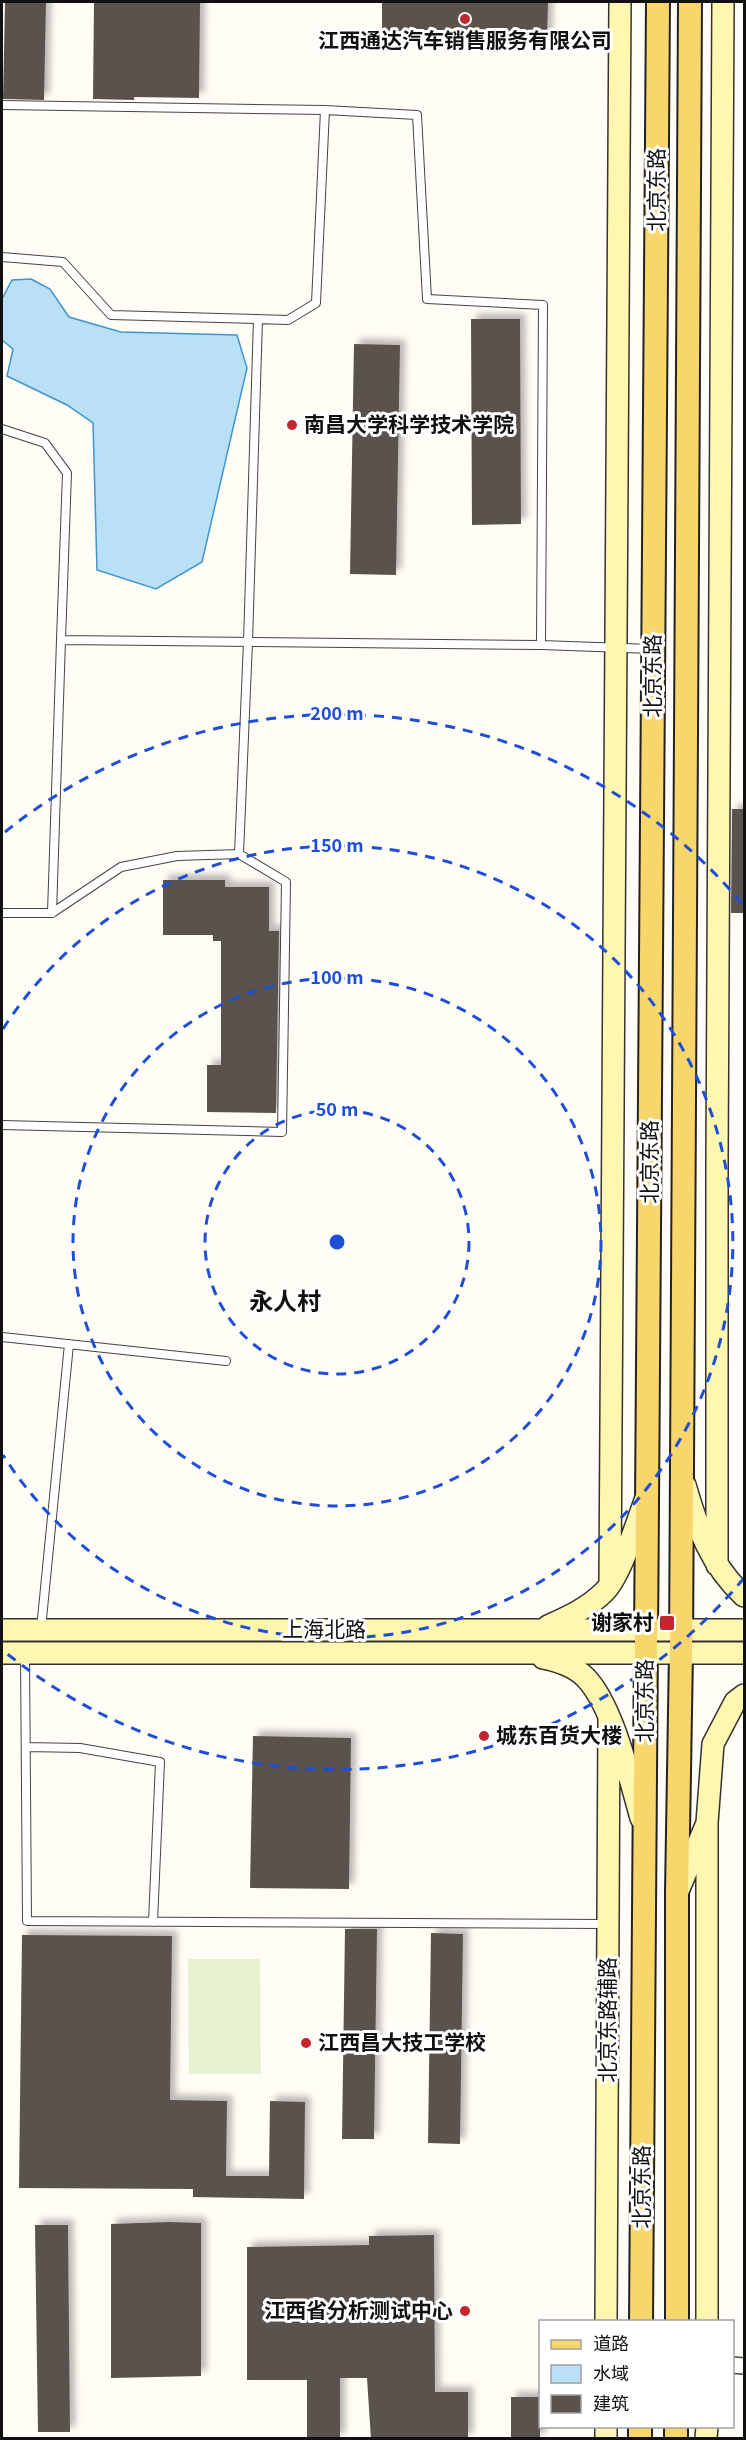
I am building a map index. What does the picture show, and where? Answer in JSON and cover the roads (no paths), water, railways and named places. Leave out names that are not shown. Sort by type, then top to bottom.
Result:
[{"type":"main road","name":"北京东路","points":[[610,1583],[620,2]]},
{"type":"main road","name":"北京东路","points":[[641,2320],[658,2]]},
{"type":"main road","name":"北京东路","points":[[677,2320],[677,1892],[681,1641],[690,2]]},
{"type":"main road","points":[[717,1565],[723,2]]},
{"type":"main road","points":[[682,1473],[697,1528],[717,1565],[729,1582],[744,1596]]},
{"type":"main road","points":[[541,1629],[576,1614],[606,1591],[621,1563],[648,1491]]},
{"type":"main road","name":"上海北路","points":[[2,1630],[541,1629],[646,1640]]},
{"type":"main road","points":[[681,1641],[744,1630]]},
{"type":"main road","points":[[646,1640],[681,1641],[744,1653]]},
{"type":"main road","name":"上海北路","points":[[2,1653],[516,1652],[646,1640]]},
{"type":"main road","points":[[516,1652],[562,1662],[584,1675],[594,1688],[609,1719],[644,1827]]},
{"type":"main road","points":[[707,2320],[707,1823],[713,1744],[735,1702],[744,1695]]},
{"type":"main road","name":"北京东路辅路","points":[[606,2320],[609,1719]]},
{"type":"main road","points":[[677,1892],[707,1823]]},
{"type":"lane","points":[[2,105],[325,110],[417,115],[427,299],[543,305],[541,645]]},
{"type":"lane","points":[[2,257],[63,262],[111,315],[288,320],[316,303],[325,110]]},
{"type":"lane","points":[[239,854],[258,319]]},
{"type":"lane","points":[[2,429],[45,443],[66,473],[52,913]]},
{"type":"lane","points":[[61,640],[541,645],[654,649]]},
{"type":"lane","points":[[2,913],[52,913],[121,867],[177,856],[239,854],[286,882],[282,1132],[2,1125]]},
{"type":"lane","points":[[2,1337],[226,1360]]},
{"type":"lane","points":[[41,1630],[69,1344]]},
{"type":"lane","points":[[25,1653],[27,1922],[609,1924]]},
{"type":"lane","points":[[26,1747],[80,1748],[160,1762],[153,1922]]},
{"type":"water","points":[[31,279],[50,289],[69,317],[121,332],[237,335],[247,368],[202,562],[156,589],[97,570],[93,423],[67,405],[7,376],[13,349],[2,340],[2,299],[12,280]]},
{"type":"place","name":"江西通达汽车销售服务有限公司","points":[[465,19]]},
{"type":"place","name":"南昌大学科学技术学院","points":[[292,425]]},
{"type":"place","name":"谢家村","points":[[667,1623]]},
{"type":"place","name":"城东百货大楼","points":[[484,1736]]},
{"type":"place","name":"江西昌大技工学校","points":[[306,2043]]},
{"type":"place","name":"江西省分析测试中心","points":[[465,2311]]},
{"type":"district","name":"永人村","points":[[285,1302]]}]
